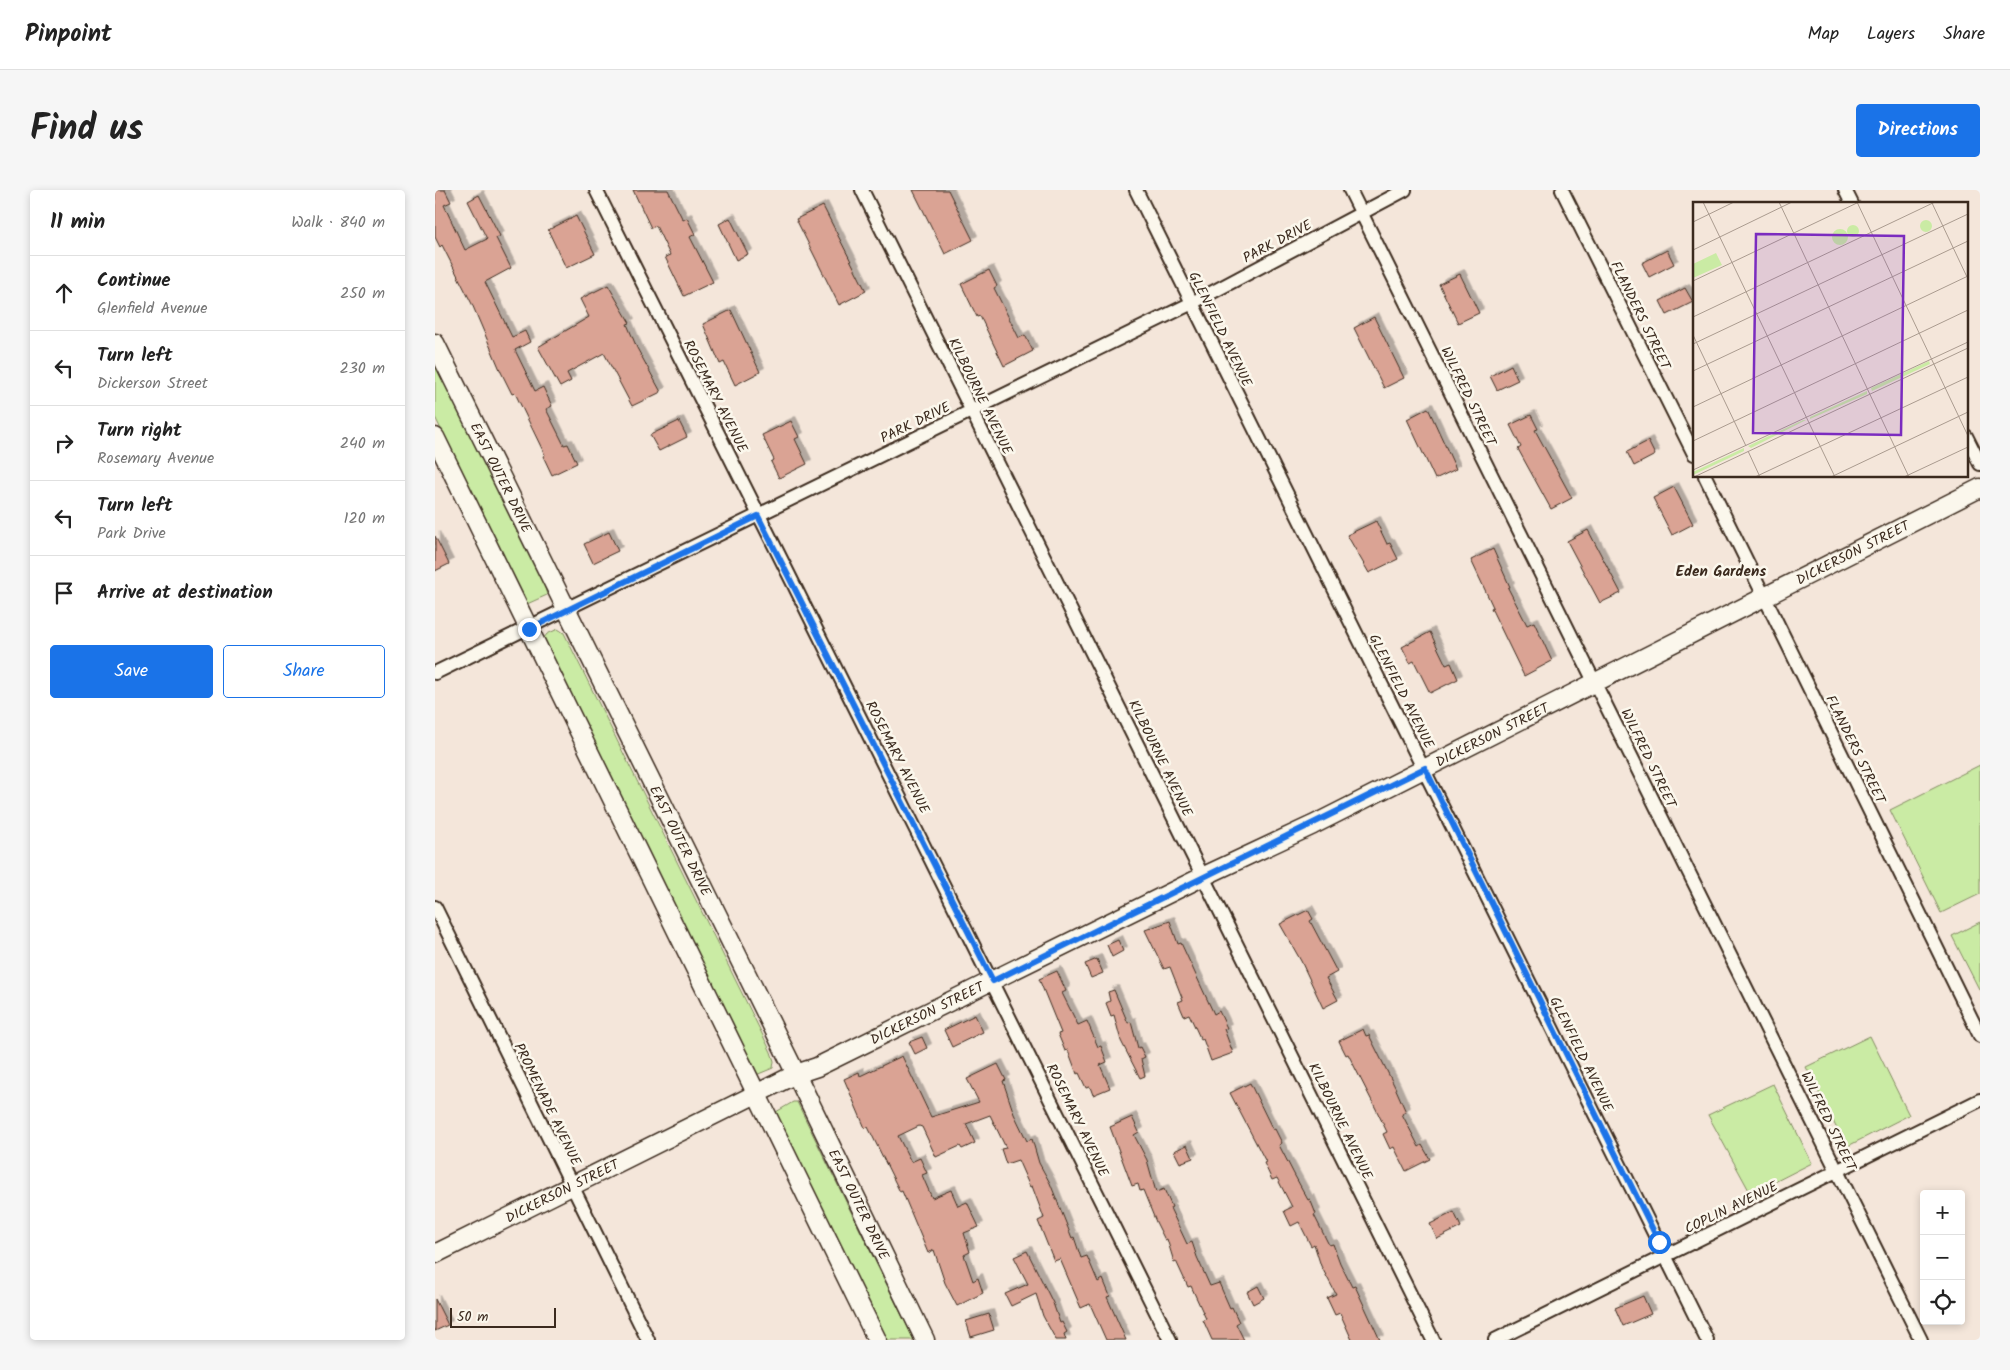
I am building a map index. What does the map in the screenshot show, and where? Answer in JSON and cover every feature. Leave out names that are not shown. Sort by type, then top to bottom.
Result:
[{"type":"street","name":"ROSEMARY AVENUE","points":[[596,190],[993,981],[1169,1340]]},
{"type":"street","name":"KILBOURNE AVENUE","points":[[863,190],[1433,1340]]},
{"type":"street","name":"GLENFIELD AVENUE","points":[[1136,190],[1425,768],[1707,1340]]},
{"type":"street","name":"WILFRED STREET","points":[[1350,190],[1921,1340]]},
{"type":"street","name":"PARK DRIVE","points":[[435,673],[529,629],[1192,303],[1405,190]]},
{"type":"street","name":"FLANDERS STREET","points":[[1562,190],[1693,452]]},
{"type":"street","points":[[1845,190],[1851,202]]},
{"type":"street","name":"EAST OUTER DRIVE","points":[[435,343],[565,610],[796,1074],[925,1340]]},
{"type":"street","points":[[435,437],[877,1340]]},
{"type":"street","points":[[1967,438],[1980,464]]},
{"type":"street","name":"FLANDERS STREET","points":[[1706,478],[1980,1036]]},
{"type":"street","name":"DICKERSON STREET","points":[[435,1254],[755,1094],[796,1074],[817,1067],[1202,877],[1313,825],[1980,488]]},
{"type":"street","name":"PROMENADE AVENUE","points":[[435,907],[648,1340]]},
{"type":"street","name":"COPLIN AVENUE","points":[[1495,1340],[1980,1100]]},
{"type":"green space","points":[[435,363],[544,584],[547,595],[527,604],[435,417]]},
{"type":"green space","points":[[558,629],[564,633],[771,1052],[774,1061],[773,1068],[756,1075],[543,639],[547,634]]},
{"type":"green space","points":[[1980,765],[1980,894],[1941,913],[1890,810]]},
{"type":"green space","points":[[1980,922],[1980,991],[1952,936]]},
{"type":"green space","points":[[1870,1036],[1909,1115],[1846,1147],[1806,1067]]},
{"type":"green space","points":[[1773,1084],[1812,1163],[1751,1194],[1708,1115]]},
{"type":"green space","points":[[793,1102],[797,1102],[914,1340],[887,1340],[776,1112]]},
{"type":"building","points":[[435,190],[445,190],[451,202],[444,205],[465,250],[487,239],[468,201],[479,195],[500,236],[496,238],[511,268],[485,282],[512,337],[525,331],[530,342],[515,350],[535,391],[543,387],[552,406],[546,409],[564,445],[568,444],[577,463],[552,475],[543,456],[545,455],[515,393],[512,394],[501,372],[472,304],[442,245],[440,247],[435,237]]},
{"type":"building","points":[[633,190],[668,190],[683,220],[687,218],[695,234],[690,237],[713,282],[684,296],[665,257],[670,255],[656,226],[651,228]]},
{"type":"building","points":[[913,190],[948,190],[973,240],[945,254]]},
{"type":"building","points":[[823,206],[866,291],[839,305],[796,219]]},
{"type":"building","points":[[576,216],[595,254],[566,268],[548,230]]},
{"type":"building","points":[[730,218],[748,254],[736,260],[719,224]]},
{"type":"building","points":[[1667,250],[1674,264],[1649,277],[1642,263]]},
{"type":"building","points":[[989,270],[997,286],[994,288],[1019,338],[1025,335],[1033,351],[1004,366],[980,316],[977,317],[961,284]]},
{"type":"building","points":[[1460,274],[1479,313],[1458,323],[1439,284]]},
{"type":"building","points":[[608,285],[630,323],[627,324],[637,348],[661,392],[632,406],[604,353],[567,373],[571,381],[560,387],[538,347],[589,317],[580,299]]},
{"type":"building","points":[[1685,288],[1693,302],[1667,315],[1660,301]]},
{"type":"building","points":[[731,310],[760,372],[735,385],[724,362],[720,364],[703,324]]},
{"type":"building","points":[[1374,317],[1404,378],[1384,388],[1354,328]]},
{"type":"building","points":[[1511,365],[1518,380],[1497,390],[1490,376]]},
{"type":"building","points":[[1428,408],[1456,469],[1435,479],[1407,419]]},
{"type":"building","points":[[1531,415],[1538,429],[1535,430],[1572,498],[1551,509],[1518,449],[1521,447],[1510,425]]},
{"type":"building","points":[[679,421],[687,437],[659,451],[650,435]]},
{"type":"building","points":[[791,421],[799,437],[795,439],[807,464],[779,478],[771,462],[774,460],[762,435]]},
{"type":"building","points":[[1648,441],[1655,455],[1634,466],[1627,452]]},
{"type":"building","points":[[1674,487],[1693,524],[1672,535],[1653,498]]},
{"type":"building","points":[[1376,521],[1387,544],[1390,543],[1398,559],[1369,573],[1347,535]]},
{"type":"building","points":[[1588,530],[1621,593],[1600,603],[1567,541]]},
{"type":"building","points":[[609,532],[618,551],[593,563],[584,544]]},
{"type":"building","points":[[435,536],[449,564],[435,571]]},
{"type":"building","points":[[1493,549],[1510,587],[1508,588],[1527,625],[1534,622],[1552,661],[1524,676],[1491,608],[1493,607],[1471,560]]},
{"type":"building","points":[[1430,632],[1446,665],[1451,663],[1458,679],[1430,693],[1414,661],[1410,663],[1402,647]]},
{"type":"building","points":[[1308,910],[1313,919],[1310,921],[1337,972],[1326,978],[1338,1000],[1323,1008],[1301,961],[1280,924]]},
{"type":"building","points":[[1170,921],[1178,944],[1181,943],[1214,1014],[1219,1011],[1227,1028],[1224,1029],[1233,1053],[1211,1061],[1203,1039],[1201,1040],[1189,1014],[1184,1016],[1178,1002],[1183,1000],[1170,967],[1164,969],[1145,930]]},
{"type":"building","points":[[1118,940],[1123,951],[1112,957],[1107,945]]},
{"type":"building","points":[[1097,959],[1103,973],[1091,978],[1085,964]]},
{"type":"building","points":[[1057,971],[1066,991],[1062,993],[1078,1025],[1087,1021],[1098,1047],[1101,1046],[1107,1062],[1100,1065],[1110,1088],[1093,1095],[1090,1087],[1086,1088],[1079,1073],[1077,1074],[1068,1050],[1065,1051],[1058,1034],[1061,1033],[1039,979]]},
{"type":"building","points":[[1114,990],[1128,1023],[1131,1022],[1138,1048],[1140,1047],[1145,1057],[1141,1059],[1145,1076],[1140,1078],[1121,1041],[1114,1015],[1111,1016],[1106,1003],[1110,1001],[1108,992]]},
{"type":"building","points":[[975,1015],[983,1032],[952,1047],[944,1030]]},
{"type":"building","points":[[1363,1029],[1366,1036],[1369,1035],[1395,1087],[1406,1112],[1402,1114],[1419,1147],[1422,1145],[1430,1159],[1406,1171],[1394,1147],[1390,1149],[1383,1134],[1387,1132],[1348,1054],[1346,1055],[1339,1041]]},
{"type":"building","points":[[922,1037],[927,1048],[915,1054],[909,1042]]},
{"type":"building","points":[[902,1056],[931,1117],[979,1102],[967,1079],[998,1064],[1006,1080],[1003,1081],[1014,1114],[1027,1141],[1032,1139],[1039,1163],[1050,1183],[1072,1238],[1074,1237],[1081,1258],[1087,1256],[1098,1282],[1103,1279],[1110,1296],[1107,1297],[1126,1340],[1106,1340],[1090,1304],[1081,1308],[1060,1259],[1054,1261],[1038,1221],[1044,1218],[1032,1186],[1030,1187],[1018,1160],[1006,1164],[1001,1149],[1006,1148],[990,1115],[966,1124],[975,1143],[962,1149],[960,1146],[936,1157],[922,1127],[919,1126],[898,1136],[911,1162],[920,1158],[927,1173],[922,1175],[932,1198],[951,1190],[958,1206],[967,1202],[979,1227],[964,1233],[970,1252],[964,1255],[973,1281],[978,1278],[983,1293],[957,1306],[945,1283],[934,1250],[928,1253],[902,1191],[900,1192],[868,1127],[865,1128],[844,1079],[859,1072],[860,1076]]},
{"type":"building","points":[[1250,1083],[1273,1130],[1275,1129],[1282,1143],[1279,1145],[1295,1176],[1308,1200],[1310,1199],[1316,1214],[1314,1215],[1329,1245],[1333,1244],[1340,1263],[1352,1287],[1355,1286],[1380,1340],[1352,1340],[1340,1313],[1335,1315],[1327,1298],[1336,1294],[1321,1266],[1314,1244],[1311,1246],[1299,1222],[1291,1226],[1284,1211],[1292,1207],[1277,1178],[1272,1180],[1264,1163],[1266,1162],[1230,1093]]},
{"type":"building","points":[[1132,1117],[1139,1132],[1134,1135],[1147,1160],[1156,1192],[1164,1189],[1172,1207],[1170,1208],[1187,1244],[1192,1242],[1210,1286],[1219,1283],[1230,1308],[1232,1307],[1239,1322],[1236,1324],[1244,1340],[1212,1340],[1203,1320],[1206,1319],[1191,1286],[1188,1287],[1176,1261],[1174,1262],[1167,1239],[1165,1240],[1156,1222],[1143,1190],[1140,1191],[1138,1184],[1132,1186],[1110,1127]]},
{"type":"building","points":[[1187,1145],[1193,1158],[1180,1163],[1174,1151]]},
{"type":"building","points":[[1454,1212],[1461,1227],[1437,1239],[1430,1224]]},
{"type":"building","points":[[1027,1251],[1053,1303],[1060,1323],[1062,1322],[1067,1332],[1064,1334],[1066,1340],[1056,1340],[1043,1316],[1036,1294],[1011,1306],[1005,1294],[1028,1284],[1014,1257]]},
{"type":"building","points":[[1258,1286],[1264,1298],[1253,1304],[1247,1292]]},
{"type":"building","points":[[1643,1296],[1651,1314],[1623,1326],[1615,1308]]},
{"type":"building","points":[[435,1299],[448,1325],[435,1331]]},
{"type":"building","points":[[989,1314],[994,1330],[971,1337],[966,1321]]},
{"type":"district","name":"Eden Gardens","points":[[1721,571]]},
{"type":"route","points":[[529,629],[758,516],[993,981],[1202,877],[1313,825],[1425,768],[1659,1242]]}]
